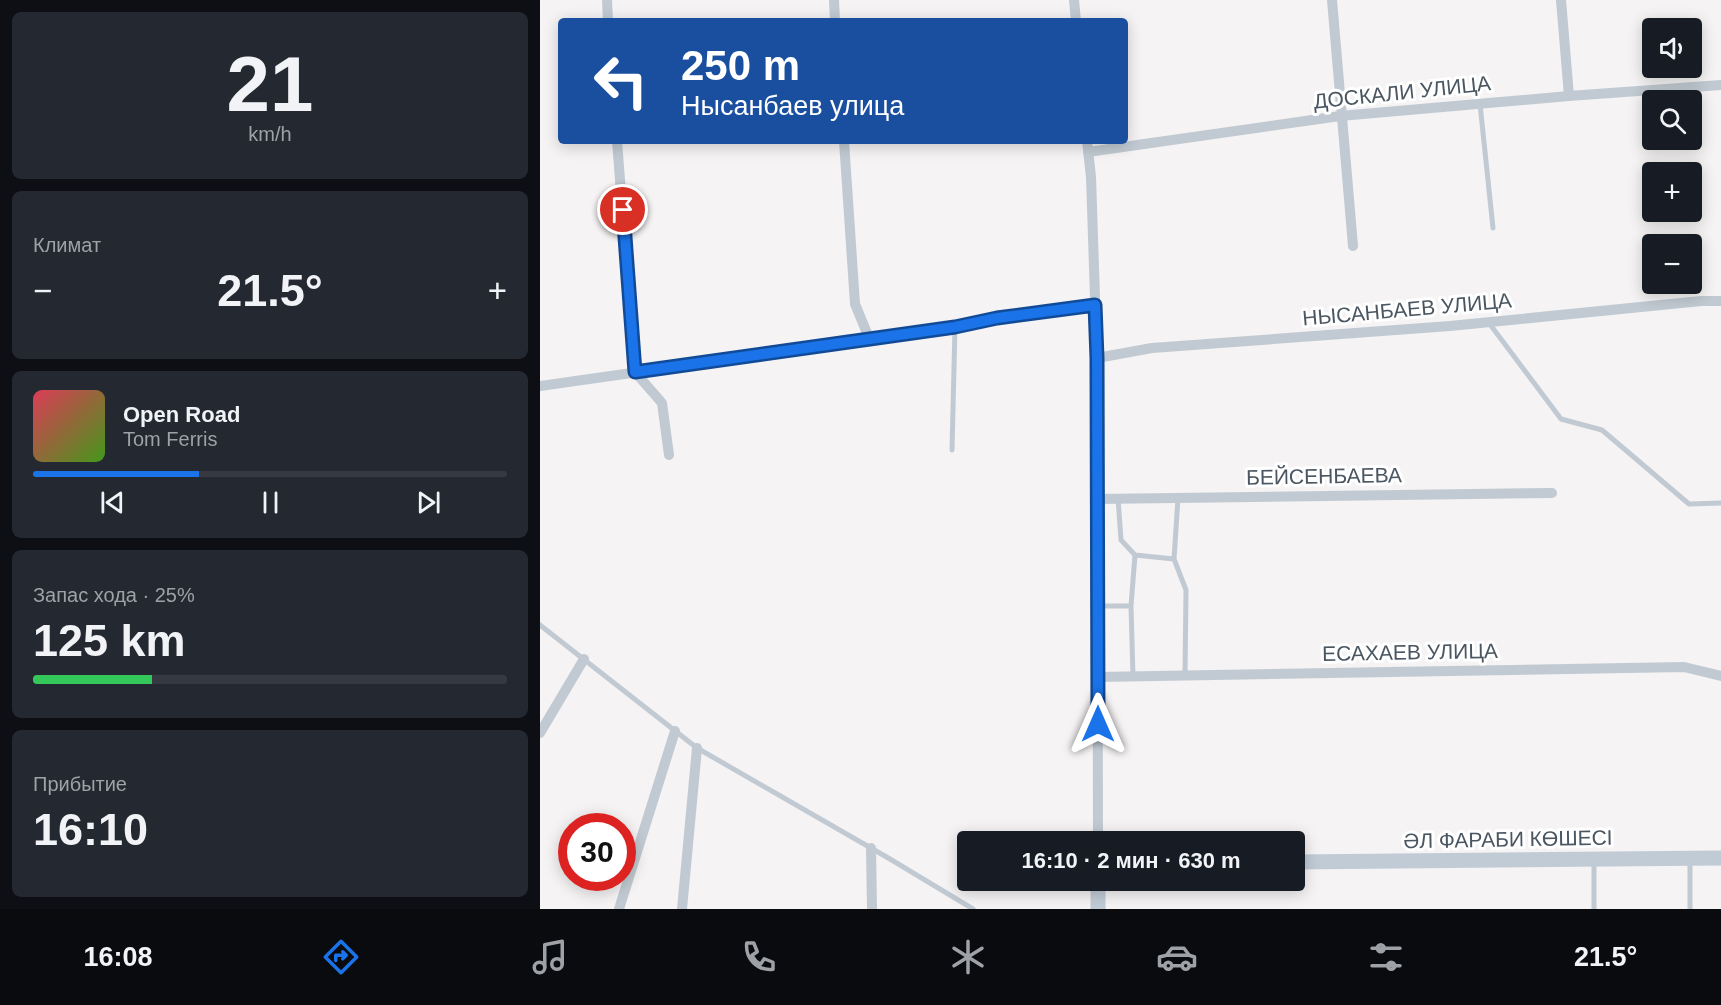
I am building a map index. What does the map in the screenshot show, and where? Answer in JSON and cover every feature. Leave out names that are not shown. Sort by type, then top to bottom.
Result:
[{"type":"street","points":[[607,0],[608,18]]},
{"type":"street","points":[[834,0],[835,18]]},
{"type":"street","points":[[1074,0],[1076,18]]},
{"type":"street","points":[[1332,0],[1340,116],[1353,246]]},
{"type":"street","points":[[1561,0],[1569,96]]},
{"type":"street","name":"ДОСКАЛИ УЛИЦА","points":[[1128,142],[1340,116],[1721,85]]},
{"type":"street","points":[[617,144],[635,372],[662,403],[669,455]]},
{"type":"street","points":[[844,144],[855,304],[869,338]]},
{"type":"street","name":"ДОСКАЛИ УЛИЦА","points":[[1088,147],[1112,144]]},
{"type":"street","points":[[1088,147],[1097,358],[1098,831]]},
{"type":"street","name":"НЫСАНБАЕВ УЛИЦА","points":[[1097,358],[1152,348],[1489,323],[1701,301],[1721,301]]},
{"type":"street","points":[[540,386],[1095,305]]},
{"type":"street","name":"БЕЙСЕНБАЕВА","points":[[1097,499],[1552,493]]},
{"type":"street","points":[[540,733],[584,658]]},
{"type":"street","name":"ЕСАХАЕВ УЛИЦА","points":[[1098,677],[1684,667],[1721,676]]},
{"type":"street","points":[[619,909],[675,731]]},
{"type":"street","points":[[682,909],[696,748]]},
{"type":"street","points":[[871,848],[872,909]]},
{"type":"street","name":"ӘЛ ФАРАБИ КӨШЕСІ","points":[[1305,862],[1721,858]]},
{"type":"street","points":[[1098,891],[1098,909]]},
{"type":"lane","points":[[1480,104],[1493,228]]},
{"type":"lane","points":[[1489,323],[1561,419],[1602,430],[1689,504],[1721,503]]},
{"type":"lane","points":[[952,450],[955,327]]},
{"type":"lane","points":[[1118,498],[1121,540],[1135,555],[1174,559]]},
{"type":"lane","points":[[1178,498],[1174,559],[1186,590],[1185,675]]},
{"type":"lane","points":[[1133,676],[1131,606],[1135,555]]},
{"type":"lane","points":[[1098,606],[1131,606]]},
{"type":"lane","points":[[540,625],[696,748],[973,909]]},
{"type":"lane","points":[[1690,858],[1690,909]]},
{"type":"lane","points":[[1594,859],[1594,909]]},
{"type":"route","points":[[623,210],[635,372],[1095,305],[1098,724]]}]
